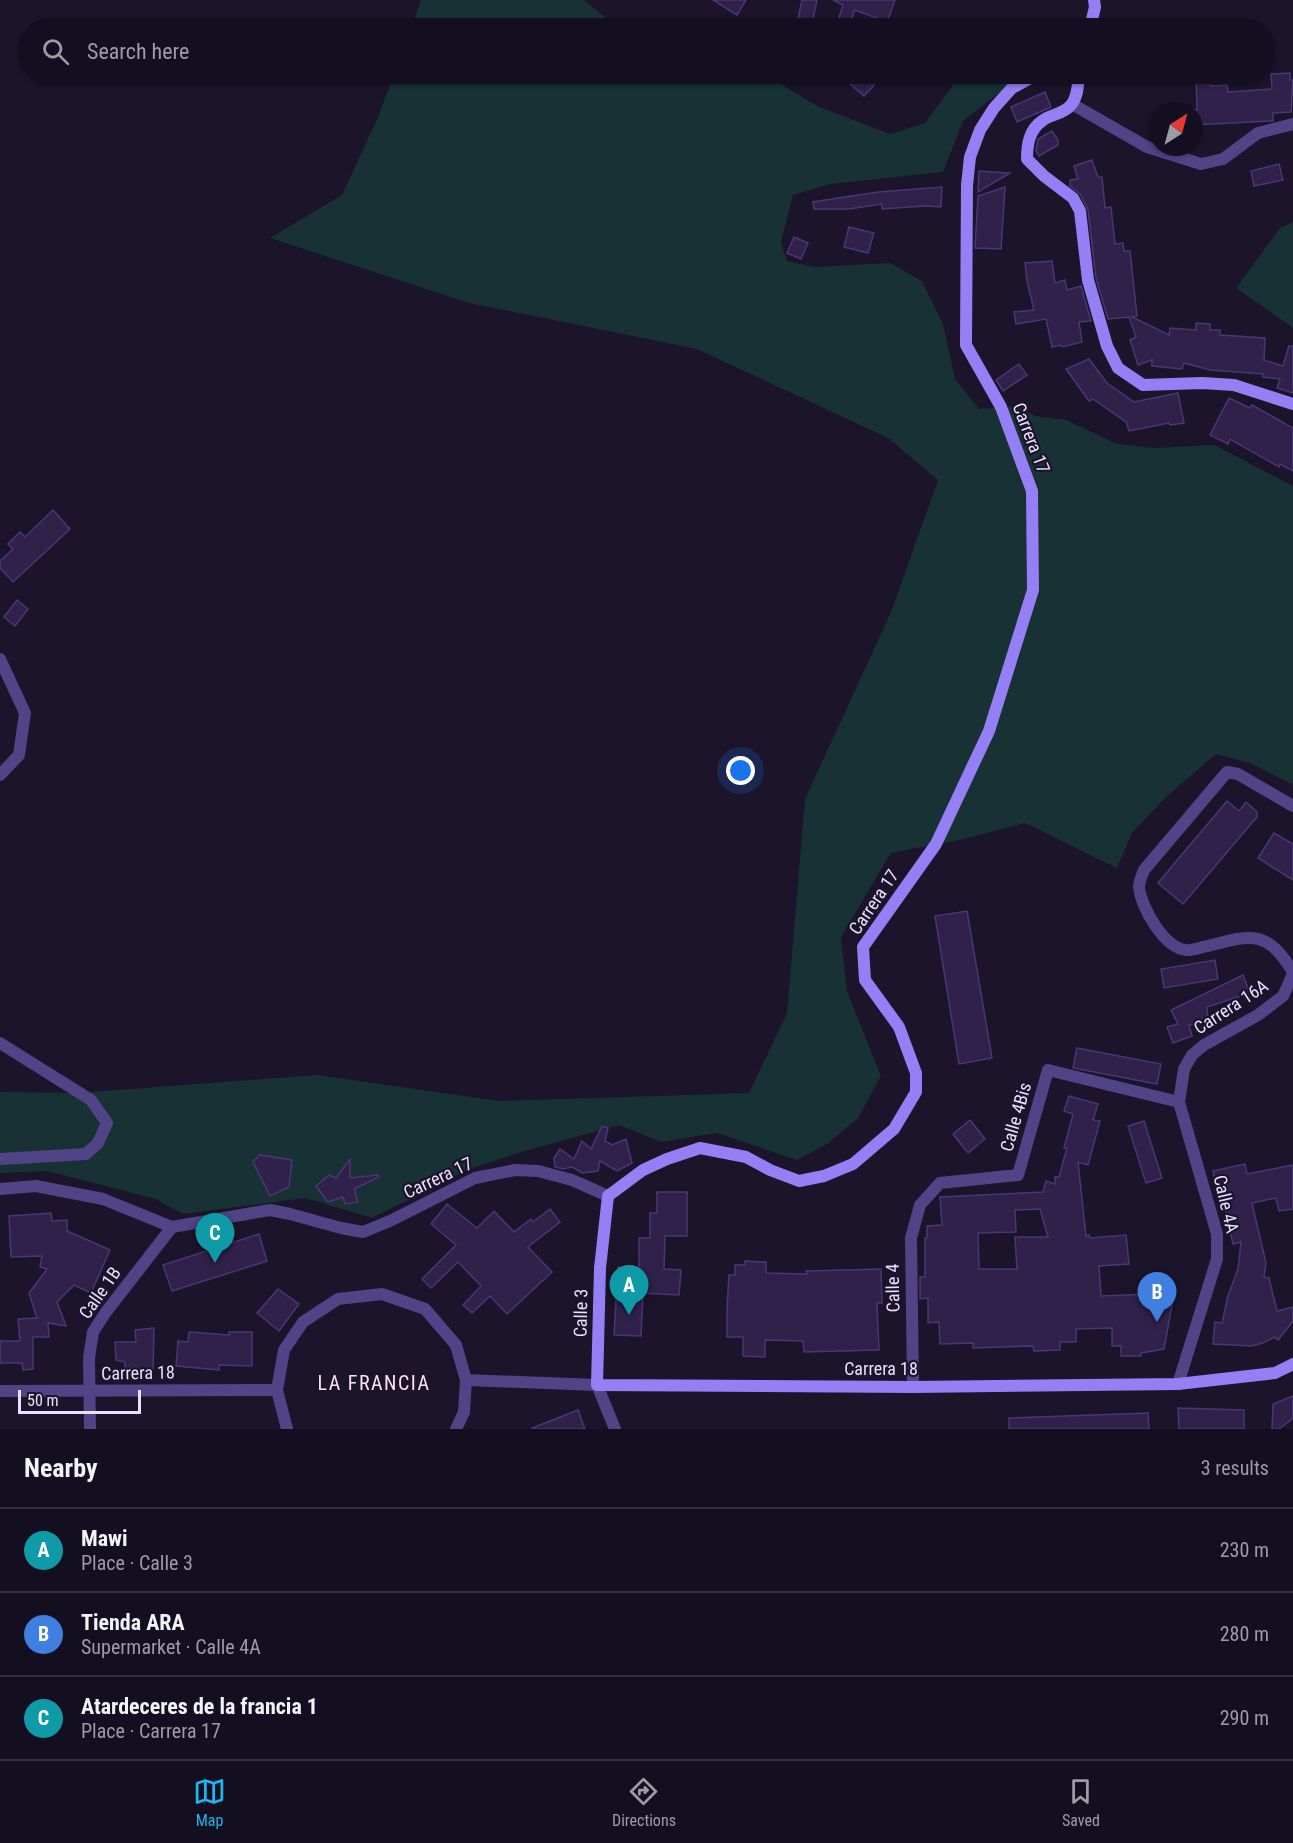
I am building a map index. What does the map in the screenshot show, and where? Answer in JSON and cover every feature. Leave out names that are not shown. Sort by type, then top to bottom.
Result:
[{"type":"street","points":[[1092,18],[1094,0]]},
{"type":"street","name":"Carrera 17","points":[[172,1227],[270,1210],[363,1232],[390,1221],[475,1178],[515,1170],[538,1171],[573,1180],[609,1196],[643,1170],[700,1148],[747,1157],[770,1170],[799,1181],[824,1176],[853,1164],[894,1129],[916,1092],[916,1072],[898,1027],[865,980],[863,947],[936,844],[989,730],[1033,590],[1032,491],[1001,407],[966,345],[967,184],[970,157],[980,130],[994,108],[1012,88],[1019,84]]},
{"type":"street","points":[[1078,84],[1072,104],[1065,111],[1041,121],[1027,142],[1027,159],[1044,176],[1073,198],[1080,211],[1088,280],[1107,346],[1118,368],[1143,385],[1234,385],[1293,404]]},
{"type":"street","points":[[1072,104],[1147,147],[1201,164],[1223,159],[1258,133],[1293,124]]},
{"type":"street","points":[[0,659],[25,713],[19,755],[0,775]]},
{"type":"street","name":"Carrera 16A","points":[[1179,1102],[1184,1069],[1192,1055],[1204,1045],[1258,1015],[1283,996],[1293,973],[1281,952],[1270,943],[1260,939],[1244,938],[1187,951],[1174,947],[1163,937],[1143,904],[1139,885],[1144,870],[1227,772],[1238,774],[1293,806]]},
{"type":"street","points":[[0,1043],[91,1100],[106,1123],[98,1143],[86,1154],[0,1159]]},
{"type":"street","name":"Calle 4Bis","points":[[930,1194],[940,1183],[1018,1174],[1048,1070],[1179,1102]]},
{"type":"street","name":"Calle 4A","points":[[1178,1384],[1217,1259],[1217,1234],[1179,1102]]},
{"type":"street","points":[[0,1189],[36,1186],[103,1199],[172,1227]]},
{"type":"street","name":"Calle 4","points":[[913,1387],[910,1238],[920,1205],[930,1194]]},
{"type":"street","name":"Calle 3","points":[[609,1196],[600,1268],[597,1385],[615,1429]]},
{"type":"street","name":"Calle 1B","points":[[90,1429],[89,1358],[93,1332],[172,1227]]},
{"type":"street","points":[[287,1429],[277,1390],[284,1350],[303,1322],[339,1299],[382,1294],[424,1309],[456,1345],[466,1380],[464,1412],[456,1429]]},
{"type":"street","name":"Carrera 18","points":[[466,1380],[597,1385],[913,1387],[1178,1384],[1275,1373],[1293,1364]]},
{"type":"street","name":"Carrera 18","points":[[0,1391],[277,1390]]},
{"type":"green space","points":[[421,0],[584,0],[606,18],[415,18]]},
{"type":"green space","points":[[390,84],[781,84],[817,106],[890,134],[925,123],[954,84],[1010,84],[963,121],[943,172],[830,184],[793,195],[781,242],[787,261],[814,267],[890,263],[922,281],[943,324],[955,379],[979,409],[1017,406],[1035,416],[1066,420],[1117,444],[1154,448],[1214,445],[1293,486],[1293,785],[1250,763],[1216,754],[1165,798],[1132,833],[1117,868],[1025,823],[964,839],[891,853],[841,937],[847,991],[881,1076],[858,1118],[827,1144],[797,1160],[717,1133],[661,1142],[619,1125],[521,1152],[467,1170],[372,1218],[305,1198],[183,1214],[156,1199],[47,1171],[0,1173],[0,1092],[77,1093],[317,1075],[499,1101],[749,1093],[787,1013],[805,799],[891,612],[938,480],[888,438],[697,349],[469,303],[270,238],[342,195],[378,117]]},
{"type":"green space","points":[[1293,222],[1293,328],[1236,288],[1280,228]]},
{"type":"building","points":[[713,0],[746,0],[737,15]]},
{"type":"building","points":[[802,0],[817,0],[813,18],[798,18]]},
{"type":"building","points":[[833,0],[895,0],[888,18],[876,18],[855,10],[852,18],[839,18],[843,5]]},
{"type":"building","points":[[1290,73],[1290,80],[1293,80],[1291,112],[1273,113],[1273,121],[1203,125],[1203,102],[1197,102],[1196,84],[1227,85],[1228,92],[1272,89],[1272,84],[1275,84],[1275,74]]},
{"type":"building","points":[[850,84],[875,84],[864,96]]},
{"type":"building","points":[[1045,92],[1051,107],[1017,122],[1011,107]]},
{"type":"building","points":[[1052,131],[1058,140],[1058,145],[1039,156],[1036,151],[1038,139]]},
{"type":"building","points":[[1092,160],[1098,177],[1102,177],[1105,208],[1111,207],[1115,244],[1123,243],[1124,251],[1130,251],[1137,316],[1132,317],[1169,335],[1170,328],[1196,330],[1196,323],[1210,324],[1210,330],[1220,330],[1220,335],[1265,338],[1264,360],[1283,366],[1289,346],[1293,346],[1293,393],[1277,388],[1280,379],[1263,377],[1263,374],[1210,370],[1184,363],[1182,369],[1152,366],[1152,360],[1138,365],[1130,340],[1136,337],[1129,317],[1108,319],[1096,278],[1088,210],[1080,194],[1070,186],[1070,180],[1078,179],[1074,166]]},
{"type":"building","points":[[1279,164],[1283,180],[1254,186],[1251,171]]},
{"type":"building","points":[[979,171],[1010,173],[978,192]]},
{"type":"building","points":[[942,187],[941,207],[882,209],[882,204],[849,209],[814,209],[813,202],[878,192]]},
{"type":"building","points":[[1005,187],[1001,249],[975,248],[978,196]]},
{"type":"building","points":[[849,227],[874,233],[868,253],[844,247]]},
{"type":"building","points":[[794,237],[808,243],[801,259],[787,253]]},
{"type":"building","points":[[1052,261],[1055,283],[1065,280],[1067,290],[1081,286],[1091,321],[1079,322],[1082,342],[1062,347],[1061,345],[1052,347],[1046,319],[1016,324],[1014,312],[1034,310],[1025,263]]},
{"type":"building","points":[[1089,359],[1107,383],[1134,402],[1178,393],[1184,423],[1170,425],[1169,423],[1129,431],[1126,422],[1093,399],[1089,401],[1066,369]]},
{"type":"building","points":[[1019,364],[1027,375],[1003,391],[996,380]]},
{"type":"building","points":[[1229,398],[1250,408],[1252,405],[1293,428],[1293,471],[1280,464],[1279,467],[1230,439],[1228,444],[1210,435]]},
{"type":"building","points":[[53,510],[70,529],[13,582],[0,568],[0,561],[13,549],[8,544],[20,532],[25,537]]},
{"type":"building","points":[[17,600],[28,609],[15,626],[4,617]]},
{"type":"building","points":[[1227,801],[1239,811],[1246,802],[1257,812],[1257,817],[1183,904],[1158,883]]},
{"type":"building","points":[[1274,833],[1293,844],[1293,880],[1258,858]]},
{"type":"building","points":[[967,911],[992,1058],[959,1064],[935,916]]},
{"type":"building","points":[[1215,960],[1218,979],[1164,988],[1161,969]]},
{"type":"building","points":[[1243,975],[1250,993],[1207,1007],[1208,1024],[1189,1025],[1192,1036],[1173,1043],[1167,1027],[1178,1024],[1171,1010]]},
{"type":"building","points":[[1077,1048],[1161,1064],[1157,1084],[1073,1068]]},
{"type":"building","points":[[1069,1096],[1098,1104],[1093,1120],[1100,1121],[1088,1165],[1078,1162],[1086,1236],[1089,1235],[1090,1238],[1126,1235],[1129,1264],[1099,1266],[1101,1296],[1149,1294],[1149,1292],[1174,1294],[1164,1349],[1141,1353],[1141,1356],[1121,1356],[1121,1346],[1112,1346],[1112,1328],[1076,1329],[1076,1342],[1060,1342],[1060,1350],[1034,1351],[1033,1346],[973,1348],[973,1343],[940,1344],[939,1322],[928,1323],[928,1298],[920,1299],[920,1277],[925,1277],[927,1226],[942,1225],[940,1197],[1043,1192],[1046,1181],[1055,1184],[1055,1177],[1059,1177],[1067,1148],[1064,1148],[1073,1114],[1064,1111]],"holes":[[[1040,1209],[1048,1237],[1015,1237],[1017,1269],[979,1269],[978,1233],[1016,1232],[1015,1210]]]},
{"type":"building","points":[[970,1120],[985,1139],[968,1153],[953,1134]]},
{"type":"building","points":[[1144,1121],[1162,1178],[1146,1183],[1128,1126]]},
{"type":"building","points":[[602,1126],[608,1128],[605,1141],[612,1145],[626,1139],[632,1163],[617,1171],[600,1161],[598,1171],[582,1173],[572,1167],[563,1169],[555,1167],[554,1158],[560,1149],[574,1159],[582,1141],[591,1149]]},
{"type":"building","points":[[260,1155],[292,1160],[289,1187],[270,1196],[253,1162]]},
{"type":"building","points":[[350,1159],[350,1178],[378,1175],[379,1177],[354,1189],[358,1202],[345,1204],[343,1197],[328,1202],[316,1186],[329,1175],[336,1178]]},
{"type":"building","points":[[1245,1164],[1247,1174],[1293,1165],[1293,1209],[1279,1211],[1276,1198],[1252,1203],[1266,1263],[1264,1277],[1269,1278],[1277,1311],[1293,1307],[1293,1321],[1278,1340],[1275,1337],[1251,1346],[1213,1344],[1215,1322],[1222,1323],[1228,1296],[1238,1269],[1241,1242],[1233,1244],[1225,1208],[1221,1209],[1213,1171]]},
{"type":"building","points":[[657,1192],[687,1192],[687,1236],[665,1236],[664,1269],[681,1270],[679,1295],[643,1293],[641,1336],[614,1335],[618,1267],[639,1268],[639,1238],[650,1238],[650,1213],[657,1213]]},
{"type":"building","points":[[447,1204],[477,1228],[494,1211],[514,1232],[531,1219],[533,1222],[550,1209],[560,1222],[528,1247],[552,1272],[507,1314],[490,1296],[472,1313],[463,1305],[481,1286],[458,1262],[431,1288],[422,1279],[456,1245],[431,1224]]},
{"type":"building","points":[[51,1213],[52,1221],[67,1220],[67,1231],[110,1250],[91,1293],[74,1285],[57,1302],[66,1326],[48,1323],[49,1337],[33,1337],[33,1369],[23,1370],[22,1363],[0,1363],[0,1341],[20,1341],[18,1319],[37,1318],[29,1293],[47,1269],[40,1267],[42,1256],[11,1257],[9,1216]]},
{"type":"building","points":[[259,1234],[267,1261],[172,1291],[163,1265]]},
{"type":"building","points":[[745,1261],[766,1262],[766,1273],[807,1274],[806,1271],[881,1269],[882,1303],[877,1303],[879,1350],[804,1352],[803,1341],[765,1340],[765,1357],[743,1356],[743,1337],[727,1337],[727,1308],[729,1275],[735,1275],[735,1265],[745,1265]]},
{"type":"building","points":[[278,1289],[299,1304],[279,1331],[257,1313]]},
{"type":"building","points":[[154,1328],[153,1369],[125,1368],[125,1362],[116,1360],[115,1342],[136,1342],[135,1330]]},
{"type":"building","points":[[189,1332],[229,1335],[229,1332],[252,1332],[252,1366],[219,1365],[219,1370],[176,1366],[178,1341],[188,1342]]},
{"type":"building","points":[[1293,1396],[1293,1418],[1279,1429],[1272,1429],[1273,1404]]},
{"type":"building","points":[[1178,1408],[1244,1410],[1244,1429],[1179,1429]]},
{"type":"building","points":[[578,1410],[585,1429],[532,1429],[532,1428]]},
{"type":"building","points":[[1148,1413],[1149,1429],[1009,1429],[1009,1418]]},
{"type":"place","name":"Atardeceres de la francia 1","points":[[215,1263]]},
{"type":"place","name":"Mawi","points":[[629,1315]]},
{"type":"place","name":"Tienda ARA","points":[[1157,1322]]},
{"type":"district","name":"LA FRANCIA","points":[[374,1383]]}]
